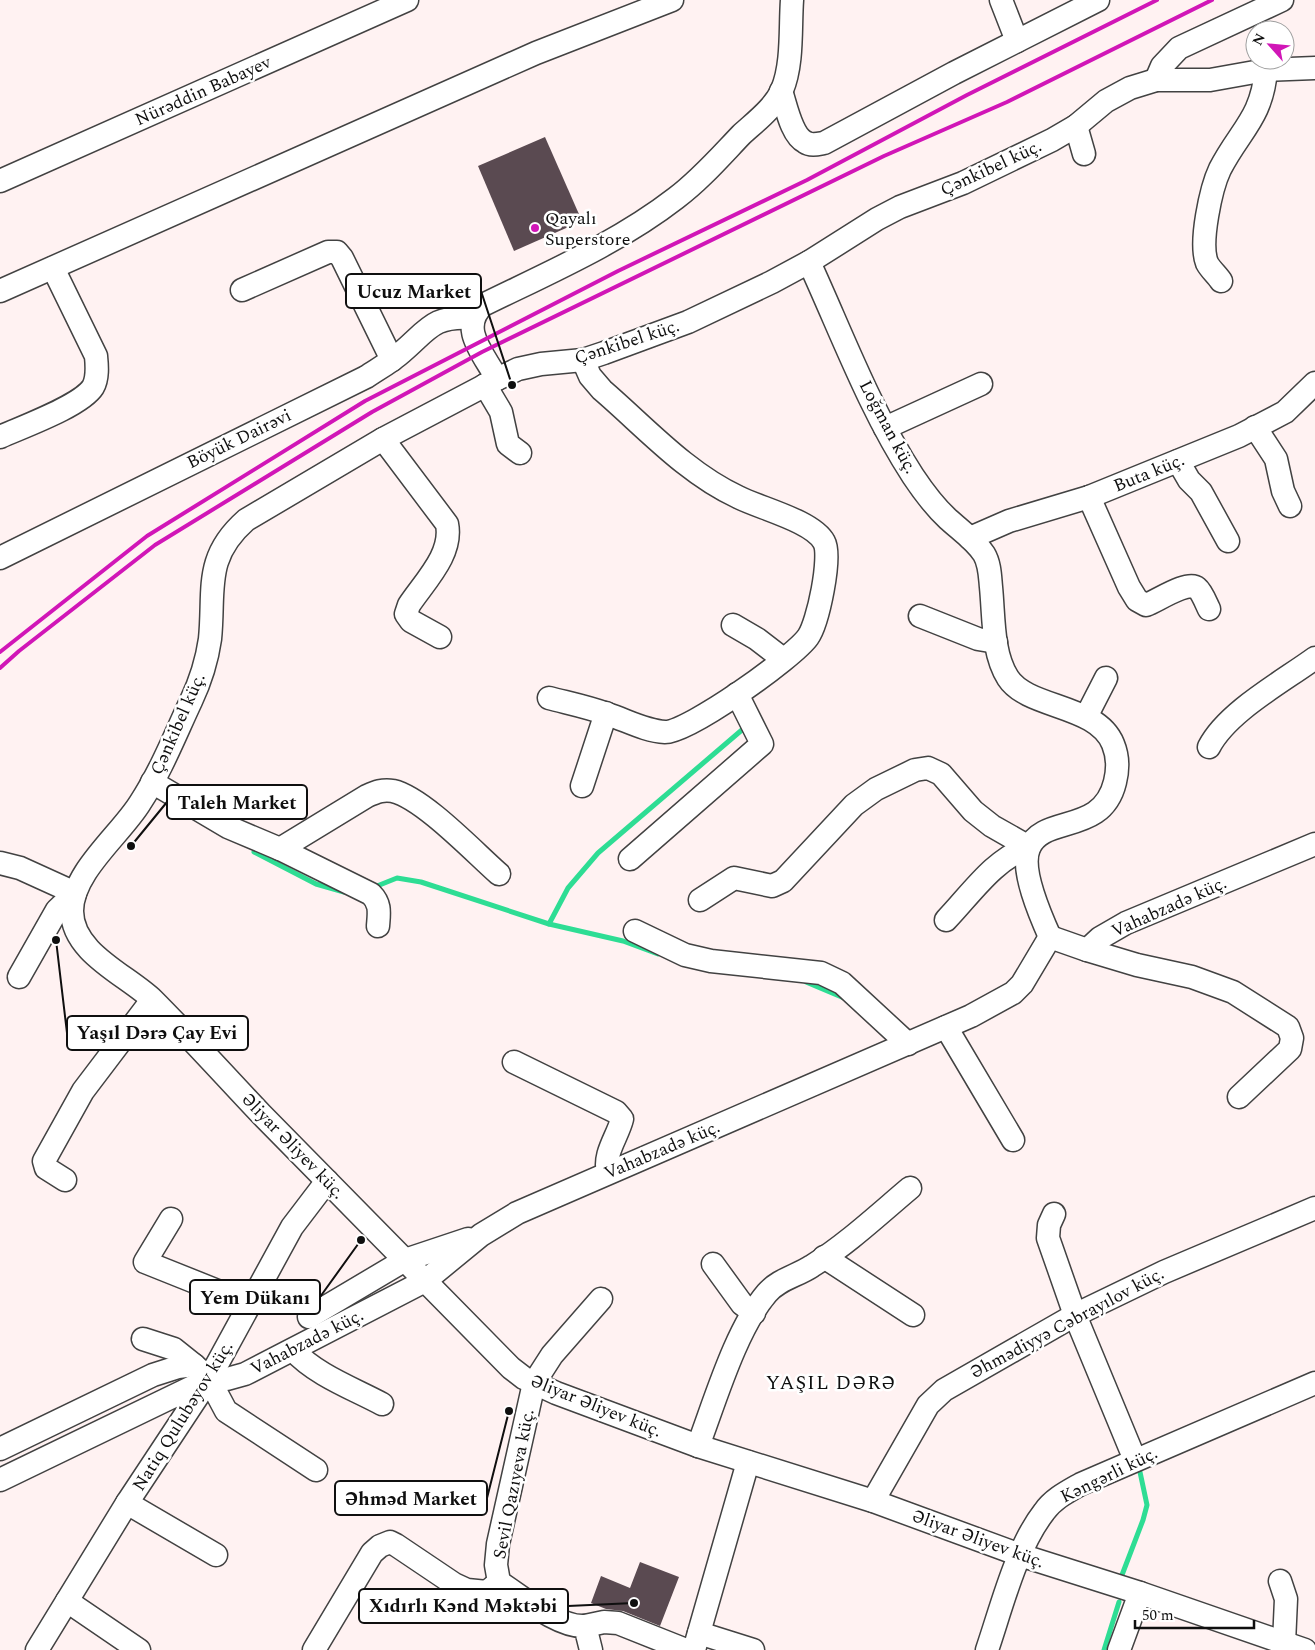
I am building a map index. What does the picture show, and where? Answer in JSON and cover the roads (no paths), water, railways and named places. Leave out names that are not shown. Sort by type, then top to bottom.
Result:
[{"type":"street","name":"Nürəddin Babayev","points":[[0,181],[407,0]]},
{"type":"street","points":[[0,291],[536,53],[672,0]]},
{"type":"street","points":[[520,453],[508,444],[502,412],[473,334],[472,318],[483,305],[609,241],[675,199],[704,174],[768,109],[781,92],[787,74],[792,0]]},
{"type":"street","points":[[1001,0],[1017,41]]},
{"type":"street","points":[[781,92],[795,131],[803,142],[812,144],[824,143],[1098,0]]},
{"type":"street","points":[[1156,80],[1162,66],[1180,48],[1282,0]]},
{"type":"street","name":"Çənkibel küç.","points":[[1295,69],[1315,68]]},
{"type":"street","points":[[1221,281],[1207,264],[1205,253],[1212,194],[1219,171],[1250,124],[1262,101],[1266,70]]},
{"type":"street","name":"Çənkibel küç.","points":[[75,893],[87,871],[132,815],[152,782],[203,671],[210,644],[213,574],[224,547],[236,529],[246,520],[383,439],[491,382],[518,369],[541,364],[583,360],[688,322],[809,262],[877,219],[900,207],[963,183],[1052,140],[1076,126],[1106,101],[1130,88],[1156,80],[1210,80],[1266,70]]},
{"type":"street","points":[[1076,126],[1084,154]]},
{"type":"street","points":[[242,290],[328,252],[337,252],[342,258],[392,360]]},
{"type":"street","name":"Loğman küç.","points":[[809,262],[898,453],[933,503],[970,538],[984,555],[989,570],[996,642],[1001,664],[1009,680],[1017,688],[1086,717],[1105,732],[1113,744],[1117,772],[1113,790],[1105,806],[1093,815],[1041,835],[1029,847],[1013,852],[1000,863],[946,920]]},
{"type":"street","points":[[0,437],[78,401],[93,387],[97,371],[96,356],[53,268]]},
{"type":"street","name":"Böyük Dairəvi","points":[[0,558],[366,377],[392,360],[433,324],[457,317],[472,318]]},
{"type":"street","points":[[549,698],[606,713],[648,728],[665,732],[679,729],[737,694],[783,659],[809,636],[817,620],[827,554],[825,542],[806,526],[738,498],[714,485],[689,467],[602,390],[590,376],[583,360]]},
{"type":"street","name":"Buta küç.","points":[[970,538],[1009,521],[1089,497],[1255,428],[1285,412],[1315,383]]},
{"type":"street","points":[[885,428],[981,384]]},
{"type":"street","points":[[1255,428],[1276,459],[1283,491],[1290,506]]},
{"type":"street","points":[[383,439],[447,524],[450,537],[447,550],[409,605],[406,614],[411,621],[440,637]]},
{"type":"street","points":[[1178,461],[1189,480],[1201,492],[1228,541]]},
{"type":"street","points":[[1089,497],[1129,588],[1137,600],[1146,605],[1192,585],[1198,588],[1209,609]]},
{"type":"street","points":[[920,616],[978,639],[996,642]]},
{"type":"street","points":[[733,625],[758,639],[783,659]]},
{"type":"street","points":[[1209,747],[1216,732],[1229,720],[1315,658]]},
{"type":"street","points":[[1086,717],[1106,678]]},
{"type":"street","points":[[630,859],[762,744],[737,694]]},
{"type":"street","points":[[582,786],[606,713]]},
{"type":"street","points":[[700,900],[734,878],[772,886],[783,881],[854,804],[876,789],[915,770],[928,768],[941,774],[974,811],[992,826],[1029,847],[1027,859],[1028,875],[1050,937],[1137,966],[1192,977],[1233,992],[1288,1027],[1292,1038],[1290,1049],[1239,1097]]},
{"type":"street","points":[[152,782],[228,827],[280,849],[371,894],[378,901],[380,908],[378,926]]},
{"type":"street","points":[[280,849],[367,796],[382,790],[394,791],[429,812],[498,874]]},
{"type":"street","name":"Vahabzadə küç.","points":[[1087,950],[1100,938],[1126,923],[1315,844]]},
{"type":"street","points":[[0,863],[20,868],[75,893],[57,910],[19,977]]},
{"type":"street","name":"Əliyar Əliyev küç.","points":[[75,893],[72,910],[74,923],[81,938],[94,953],[152,1000],[511,1368],[534,1383],[698,1446],[873,1501],[1020,1555],[1140,1593],[1305,1650]]},
{"type":"street","points":[[635,931],[685,955],[711,962],[821,973],[842,983],[908,1044]]},
{"type":"street","name":"Vahabzadə küç.","points":[[0,1480],[202,1372],[227,1379],[245,1374],[293,1350],[426,1281],[481,1235],[517,1213],[971,1016],[1013,993],[1022,984],[1050,937]]},
{"type":"street","points":[[64,1180],[46,1168],[44,1160],[84,1091],[152,1000]]},
{"type":"street","points":[[946,1027],[1013,1140]]},
{"type":"street","points":[[514,1062],[616,1112],[622,1119],[608,1153],[606,1164],[608,1172]]},
{"type":"street","name":"Natiq Qulubəyov küç.","points":[[37,1650],[127,1503],[202,1372],[250,1304],[292,1227],[327,1181]]},
{"type":"street","points":[[698,1446],[732,1356],[754,1313],[767,1293],[782,1280],[810,1267],[824,1257],[910,1188]]},
{"type":"street","name":"Əhmədiyyə Cəbrayılov küç.","points":[[873,1501],[928,1405],[944,1390],[1075,1315],[1164,1272],[1315,1208]]},
{"type":"street","points":[[1054,1214],[1049,1225],[1048,1238],[1075,1315],[1135,1460]]},
{"type":"street","points":[[171,1219],[145,1262],[250,1304]]},
{"type":"street","points":[[309,1317],[405,1260],[481,1235]]},
{"type":"street","points":[[824,1257],[913,1315]]},
{"type":"street","points":[[713,1264],[742,1304],[754,1313]]},
{"type":"street","points":[[534,1383],[552,1355],[601,1299]]},
{"type":"street","points":[[143,1339],[174,1349],[202,1372],[226,1410],[316,1470]]},
{"type":"street","points":[[293,1350],[302,1360],[319,1371],[382,1404]]},
{"type":"street","points":[[0,1449],[153,1375],[178,1367],[202,1372]]},
{"type":"street","name":"Sevil Qazıyeva küç.","points":[[534,1383],[498,1544],[496,1564],[499,1582],[551,1615],[576,1627],[585,1626]]},
{"type":"street","name":"Kəngərli küç.","points":[[987,1650],[1020,1555],[1044,1511],[1057,1498],[1081,1484],[1135,1460],[1315,1384]]},
{"type":"street","points":[[693,1644],[748,1462]]},
{"type":"street","points":[[127,1503],[216,1555]]},
{"type":"street","points":[[314,1650],[372,1553],[380,1546],[390,1542],[467,1590],[486,1592],[499,1582]]},
{"type":"street","points":[[1280,1580],[1286,1599],[1284,1642]]},
{"type":"street","points":[[1119,1650],[1140,1593]]},
{"type":"street","points":[[66,1601],[139,1650]]},
{"type":"street","points":[[591,1650],[585,1626],[604,1622],[618,1623],[693,1644],[753,1650]]},
{"type":"waterway","points":[[549,924],[568,888],[598,853],[743,729]]},
{"type":"waterway","points":[[254,852],[316,884],[344,892]]},
{"type":"waterway","points":[[372,888],[397,878],[421,882],[549,924],[623,941],[658,954]]},
{"type":"waterway","points":[[806,982],[844,998]]},
{"type":"waterway","points":[[1122,1575],[1147,1505],[1140,1472]]},
{"type":"waterway","points":[[1104,1650],[1119,1602]]},
{"type":"railway","points":[[0,652],[147,536],[365,401],[618,271],[807,180],[967,95],[1157,0]]},
{"type":"railway","points":[[0,668],[19,651],[155,545],[372,412],[482,352],[884,156],[1007,102],[1212,0]]},
{"type":"place","name":"Qayalı Superstore","points":[[535,228]]},
{"type":"place","name":"Ucuz Market","points":[[512,385]]},
{"type":"place","name":"Taleh Market","points":[[131,846]]},
{"type":"place","name":"Yaşıl Dərə Çay Evi","points":[[56,940]]},
{"type":"place","name":"Yem Dükanı","points":[[361,1240]]},
{"type":"place","name":"Əhməd Market","points":[[509,1411]]},
{"type":"place","name":"Xıdırlı Kənd Məktəbi","points":[[634,1603]]},
{"type":"district","name":"YAŞIL DƏRƏ","points":[[831,1383]]}]
